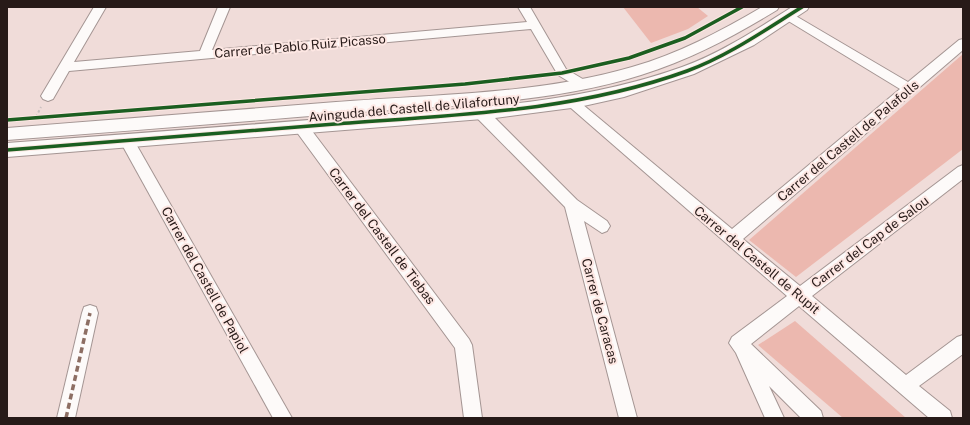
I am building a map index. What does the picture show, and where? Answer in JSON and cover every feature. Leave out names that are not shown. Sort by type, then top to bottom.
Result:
[{"type":"street","points":[[48,96],[100,7]]},
{"type":"street","points":[[204,55],[224,7]]},
{"type":"street","points":[[524,7],[562,72],[581,84]]},
{"type":"street","name":"Avinguda del Castell de Vilafortuny","points":[[7,134],[28,125],[492,96],[581,84],[617,77],[675,58],[731,32],[772,7]]},
{"type":"street","name":"Avinguda del Castell de Vilafortuny","points":[[7,151],[481,113],[571,102],[624,91],[689,70],[749,41],[802,7]]},
{"type":"street","points":[[789,16],[909,89]]},
{"type":"street","name":"Carrer de Pablo Ruiz Picasso","points":[[65,67],[535,25]]},
{"type":"street","name":"Carrer del Castell de Palafolls","points":[[732,239],[963,42]]},
{"type":"street","name":"Carrer del Castell de Rupit","points":[[571,102],[943,418]]},
{"type":"street","points":[[481,113],[572,204],[602,226]]},
{"type":"street","name":"Carrer del Castell de Tiebas","points":[[301,127],[463,345],[474,418]]},
{"type":"street","name":"Carrer del Castell de Papiol","points":[[127,141],[283,418]]},
{"type":"street","name":"Carrer del Cap de Salou","points":[[738,343],[963,171]]},
{"type":"street","name":"Carrer de Caracas","points":[[572,204],[628,418]]},
{"type":"street","points":[[66,418],[90,313]]},
{"type":"street","points":[[738,343],[775,418]]},
{"type":"street","points":[[738,343],[814,418]]},
{"type":"street","points":[[905,386],[963,343]]},
{"type":"path","points":[[28,125],[36,117],[48,96]]},
{"type":"path","points":[[28,125],[36,117],[43,117]]},
{"type":"shaded area","points":[[623,7],[697,7],[708,16],[688,29],[651,43]]},
{"type":"shaded area","points":[[963,54],[963,149],[796,277],[749,240]]},
{"type":"shaded area","points":[[795,321],[906,418],[843,418],[758,345]]},
{"type":"marked path","points":[[66,418],[90,313]]},
{"type":"cycle path","points":[[7,120],[465,84],[562,73],[629,58],[685,38],[742,7]]},
{"type":"cycle path","points":[[7,150],[495,112],[579,101],[624,91],[689,70],[749,41],[802,7]]}]
